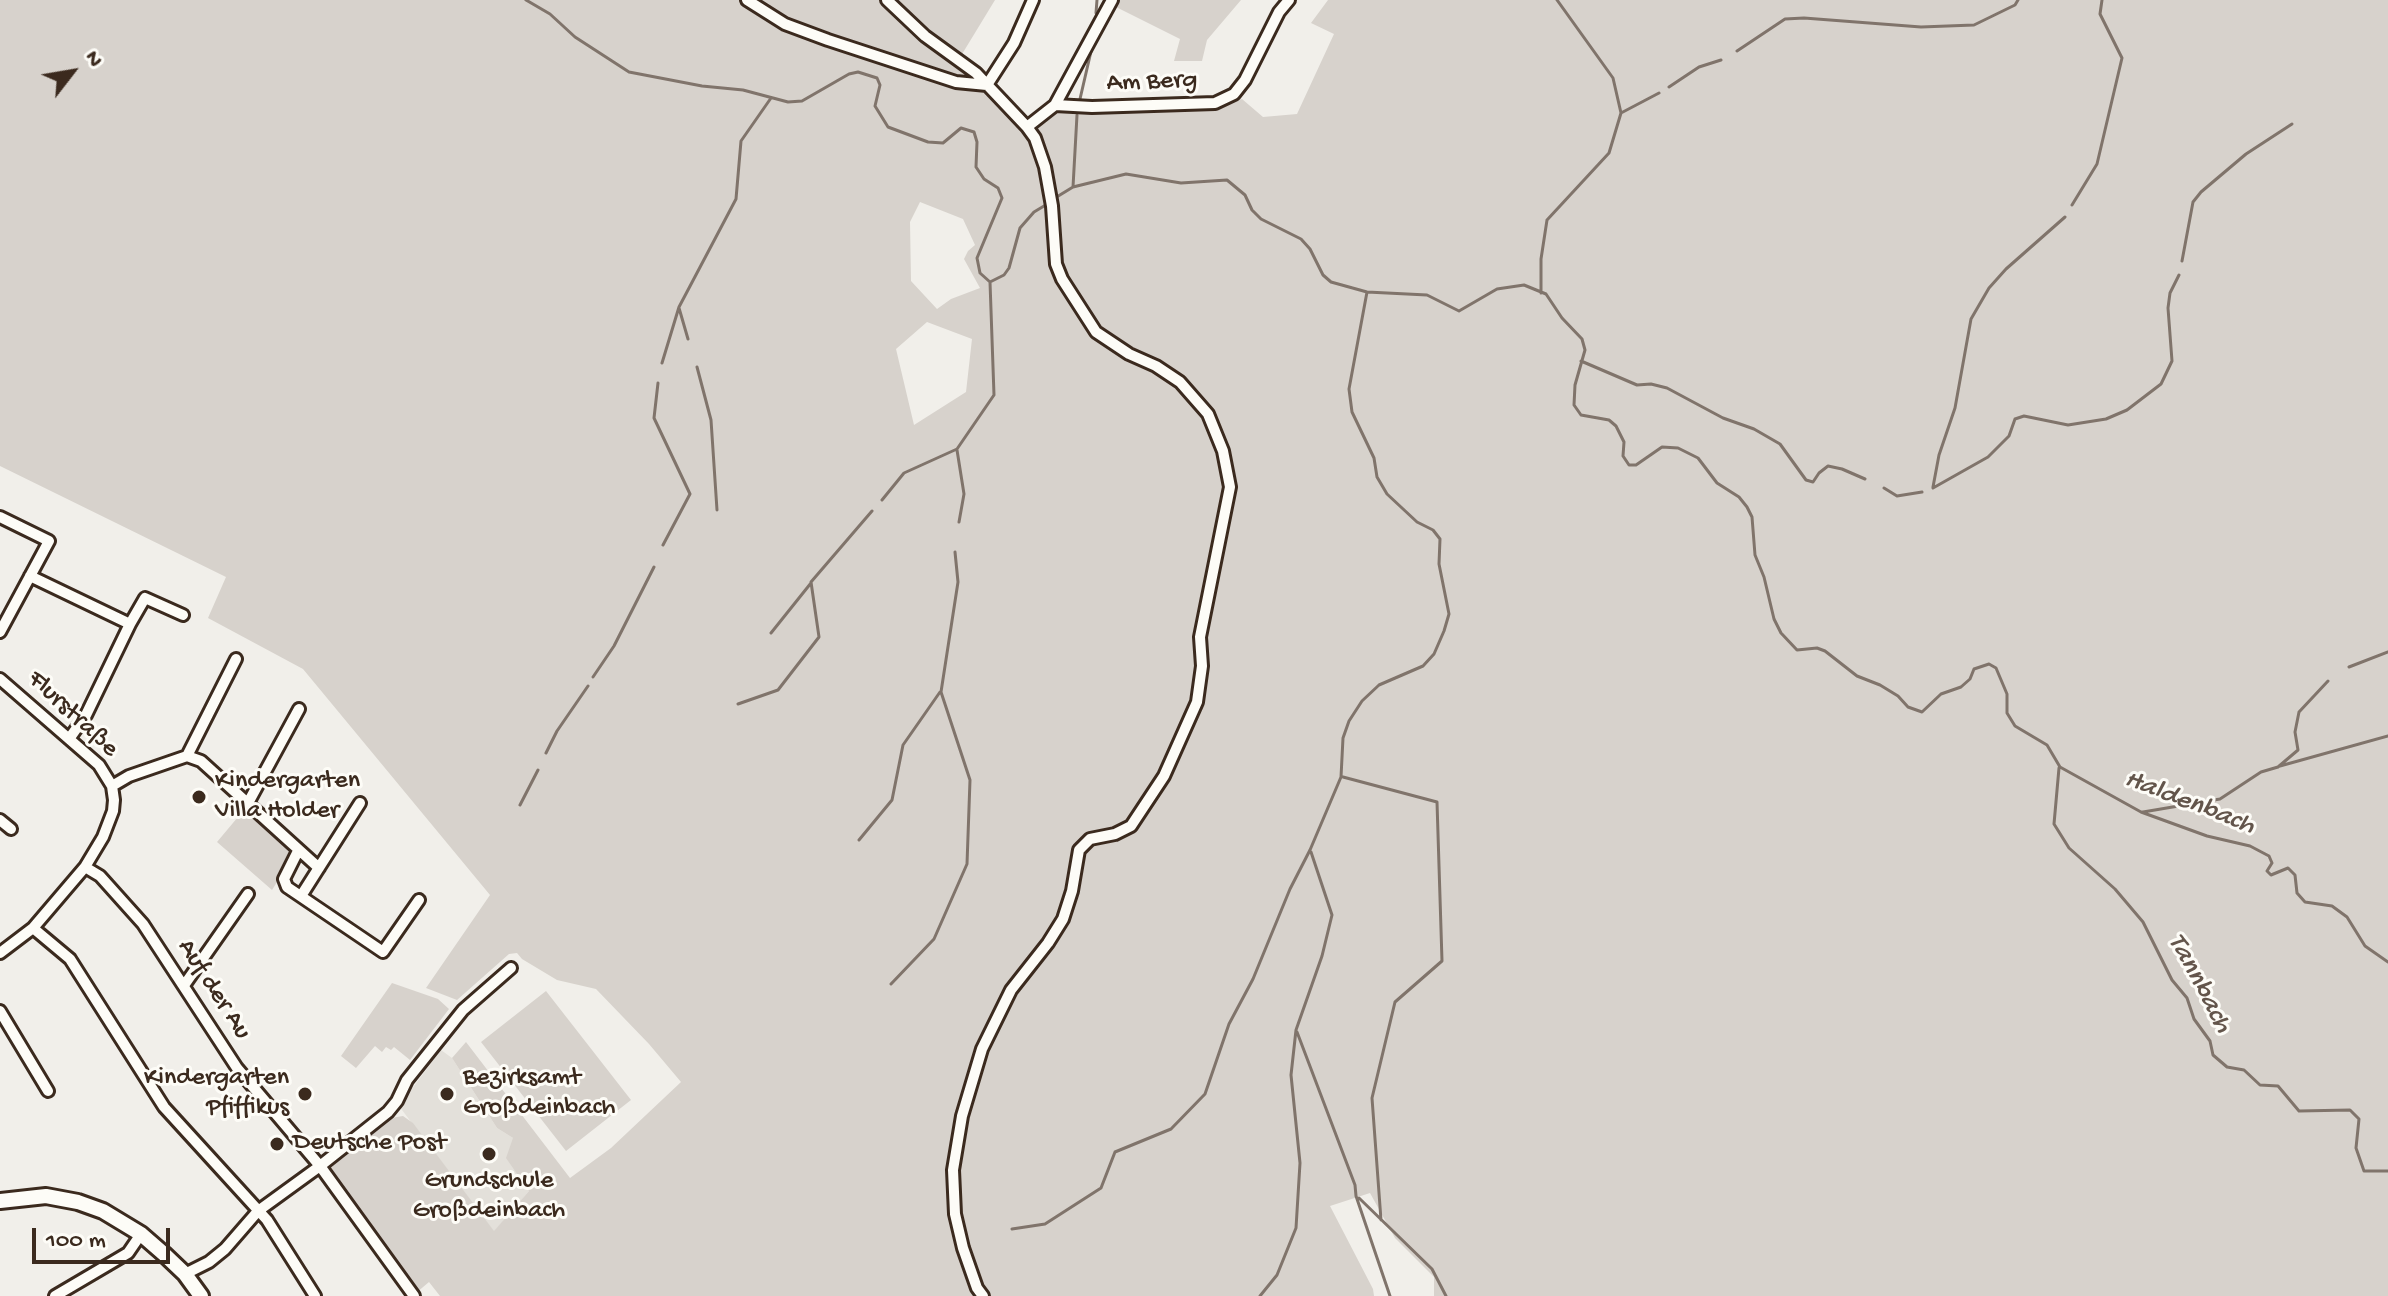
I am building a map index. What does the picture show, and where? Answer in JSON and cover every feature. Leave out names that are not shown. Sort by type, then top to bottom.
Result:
[{"type":"street","points":[[747,0],[785,24],[828,40],[956,82],[987,85]]},
{"type":"street","points":[[887,0],[925,36],[966,65],[1035,138],[1052,201],[1056,264],[1062,279],[1096,332],[1180,382],[1208,414],[1223,451],[1230,487],[1200,637],[1202,666],[1197,702],[1164,776],[1131,826],[1115,834],[1090,839],[1079,850],[1072,891],[1063,919],[1011,990],[982,1049],[962,1116],[953,1170],[955,1214],[963,1248],[977,1288],[983,1296]]},
{"type":"street","points":[[987,85],[1014,43],[1033,0]]},
{"type":"street","points":[[1027,127],[1055,105],[1112,0]]},
{"type":"street","name":"Am Berg","points":[[1055,105],[1092,107],[1215,103],[1234,94],[1245,80],[1279,12],[1289,0]]},
{"type":"street","points":[[0,517],[49,541],[0,632]]},
{"type":"street","points":[[30,576],[130,624]]},
{"type":"street","points":[[69,739],[86,715],[145,598],[183,615]]},
{"type":"street","points":[[0,602],[13,608]]},
{"type":"street","points":[[187,756],[236,659]]},
{"type":"street","name":"Flurstraße","points":[[0,679],[99,765],[112,786]]},
{"type":"street","points":[[248,803],[299,709]]},
{"type":"street","points":[[0,953],[33,928],[85,867],[103,837],[113,811],[112,786],[129,776],[187,756],[201,761],[319,868]]},
{"type":"street","points":[[301,896],[360,803]]},
{"type":"street","points":[[0,820],[11,829]]},
{"type":"street","points":[[298,851],[284,879],[287,887],[383,952],[419,900]]},
{"type":"street","name":"Auf der Au","points":[[85,867],[100,876],[143,924],[237,1068],[320,1166],[414,1296]]},
{"type":"street","points":[[185,984],[248,894]]},
{"type":"street","points":[[33,928],[70,959],[164,1107],[267,1220],[315,1296]]},
{"type":"street","points":[[185,1274],[209,1262],[225,1249],[258,1211],[388,1112],[407,1080],[463,1010],[511,968]]},
{"type":"street","points":[[0,1011],[48,1091]]},
{"type":"street","points":[[0,1201],[46,1196],[78,1202],[117,1218],[141,1234],[185,1274],[201,1296]]},
{"type":"street","points":[[55,1296],[128,1253],[141,1234]]},
{"type":"shaded area","points":[[0,0],[995,0],[956,64],[970,75],[1025,136],[1039,126],[1046,116],[1058,111],[1212,108],[1242,99],[1263,117],[1297,114],[1334,34],[1311,23],[1328,0],[2388,0],[2388,1296],[1434,1296],[1434,1277],[1395,1238],[1370,1193],[1330,1206],[1374,1296],[440,1296],[429,1282],[416,1293],[329,1169],[391,1118],[403,1116],[413,1123],[494,1231],[529,1191],[506,1158],[513,1138],[497,1128],[452,1058],[466,1042],[570,1178],[611,1148],[681,1082],[596,989],[557,980],[517,953],[509,954],[457,1000],[426,988],[490,895],[303,669],[208,618],[226,577],[0,466]],"holes":[[[920,202],[963,219],[975,245],[964,259],[980,288],[951,299],[937,309],[911,281],[910,222]],[[927,322],[972,339],[966,392],[914,425],[896,349]]]},
{"type":"shaded area","points":[[1116,0],[1241,0],[1207,40],[1202,61],[1174,61],[1180,39],[1112,5]]},
{"type":"shaded area","points":[[243,811],[292,853],[291,860],[272,890],[217,842]]},
{"type":"shaded area","points":[[392,983],[438,999],[449,1009],[410,1060],[394,1047],[391,1050],[386,1047],[382,1052],[375,1046],[356,1068],[341,1056]]},
{"type":"shaded area","points":[[546,991],[631,1100],[566,1151],[481,1042]]},
{"type":"shaded area","name":"Grundschule Großdeinbach","points":[[441,1050],[452,1058],[497,1128],[513,1138],[529,1191],[494,1232],[399,1106]]},
{"type":"waterway","points":[[526,0],[629,72],[702,86],[743,90],[788,102],[802,101],[858,72],[877,78],[880,85],[875,106],[888,127],[928,142],[943,143],[961,128],[974,132],[977,142],[976,167],[984,179],[998,188],[1002,198],[977,258],[980,273],[990,282],[1004,275],[1009,268],[1020,228],[1034,212],[1049,203]]},
{"type":"waterway","points":[[1096,13],[1097,0]]},
{"type":"waterway","points":[[1541,293],[1541,259],[1547,220],[1609,153],[1621,113],[1613,78],[1557,0]]},
{"type":"waterway","points":[[1737,51],[1785,19],[1921,27],[1974,25],[2015,5],[2018,0]]},
{"type":"waterway","points":[[2072,205],[2097,164],[2122,58],[2100,14],[2102,0]]},
{"type":"waterway","points":[[1080,99],[1092,47]]},
{"type":"waterway","points":[[1669,87],[1699,67],[1721,60]]},
{"type":"waterway","points":[[1621,113],[1659,93]]},
{"type":"waterway","points":[[662,363],[679,307],[736,199],[741,141],[771,98]]},
{"type":"waterway","points":[[1073,187],[1077,115]]},
{"type":"waterway","points":[[2182,261],[2193,202],[2201,192],[2246,154],[2292,124]]},
{"type":"waterway","name":"Haldenbach","points":[[1055,198],[1073,187],[1126,174],[1181,183],[1227,180],[1245,195],[1252,210],[1261,219],[1301,239],[1310,249],[1323,275],[1331,282],[1367,292],[1427,295],[1459,311],[1497,289],[1524,285],[1546,294],[1562,318],[1582,339],[1585,350],[1575,385],[1574,405],[1581,415],[1609,420],[1616,426],[1624,442],[1623,456],[1629,465],[1636,465],[1662,447],[1678,448],[1698,458],[1717,483],[1739,497],[1747,507],[1752,517],[1755,555],[1774,619],[1781,633],[1797,650],[1817,648],[1825,651],[1857,676],[1880,685],[1898,696],[1908,707],[1922,712],[1941,694],[1961,687],[1970,679],[1974,669],[1989,664],[1996,668],[2007,694],[2007,713],[2015,726],[2047,745],[2060,767],[2141,812],[2207,836],[2250,846],[2269,856],[2272,863],[2267,871],[2271,875],[2288,868],[2295,875],[2297,893],[2305,902],[2332,906],[2347,917],[2365,946],[2388,962]]},
{"type":"waterway","points":[[1933,487],[1939,455],[1955,408],[1971,319],[1989,288],[2006,269],[2065,217]]},
{"type":"waterway","points":[[1933,488],[1988,457],[2009,436],[2015,419],[2024,416],[2068,425],[2106,419],[2127,410],[2161,384],[2172,361],[2168,308],[2170,293],[2179,275]]},
{"type":"waterway","points":[[882,500],[904,473],[957,449],[994,395],[990,282]]},
{"type":"waterway","points":[[1012,1229],[1045,1224],[1101,1188],[1115,1152],[1171,1129],[1205,1094],[1229,1024],[1253,979],[1341,777],[1343,738],[1349,721],[1362,701],[1379,685],[1423,666],[1434,654],[1444,631],[1449,614],[1439,564],[1440,539],[1387,494],[1377,477],[1374,458],[1352,412],[1349,389],[1367,292]]},
{"type":"waterway","points":[[679,308],[688,339]]},
{"type":"waterway","points":[[1581,361],[1637,385],[1667,388],[1723,418],[1754,429],[1780,444],[1806,480],[1813,482],[1828,466],[1865,479]]},
{"type":"waterway","points":[[697,367],[711,420],[717,510]]},
{"type":"waterway","points":[[658,383],[654,418],[690,494],[663,545]]},
{"type":"waterway","points":[[957,450],[964,494],[959,522]]},
{"type":"waterway","points":[[1884,488],[1897,496],[1922,492]]},
{"type":"waterway","points":[[738,704],[778,690],[819,637],[811,582],[872,511]]},
{"type":"waterway","points":[[891,984],[934,939],[967,864],[970,780],[941,692],[958,582],[955,552]]},
{"type":"waterway","points":[[593,677],[614,646],[654,567]]},
{"type":"waterway","points":[[771,633],[811,583]]},
{"type":"waterway","points":[[2349,667],[2388,652]]},
{"type":"waterway","name":"Haldenbach","points":[[2143,812],[2220,799],[2261,772],[2278,767],[2298,750],[2295,732],[2299,712],[2328,681]]},
{"type":"waterway","points":[[546,753],[588,686]]},
{"type":"waterway","points":[[859,840],[892,800],[903,745],[940,692]]},
{"type":"waterway","points":[[2280,766],[2388,736]]},
{"type":"waterway","name":"Tannbach","points":[[2059,768],[2054,824],[2069,848],[2115,889],[2143,922],[2172,980],[2187,998],[2194,1019],[2210,1041],[2213,1055],[2227,1067],[2244,1070],[2260,1085],[2278,1086],[2299,1111],[2350,1110],[2359,1119],[2356,1148],[2364,1171],[2388,1171]]},
{"type":"waterway","points":[[520,805],[538,770]]},
{"type":"waterway","points":[[1343,777],[1437,802],[1442,961],[1395,1002],[1372,1098],[1381,1220]]},
{"type":"waterway","points":[[1260,1296],[1277,1275],[1296,1228],[1300,1163],[1291,1075],[1296,1030],[1322,956],[1332,915],[1311,852]]},
{"type":"waterway","points":[[1297,1032],[1355,1185],[1390,1296]]},
{"type":"waterway","points":[[1359,1198],[1432,1269],[1446,1296]]},
{"type":"place","name":"Kindergarten Villa Holder","points":[[199,797]]},
{"type":"place","name":"Kindergarten Pfiffikus","points":[[305,1094]]},
{"type":"place","name":"Bezirksamt Großdeinbach","points":[[447,1094]]},
{"type":"place","name":"Deutsche Post","points":[[277,1144]]},
{"type":"place","name":"Grundschule Großdeinbach","points":[[489,1154]]}]
